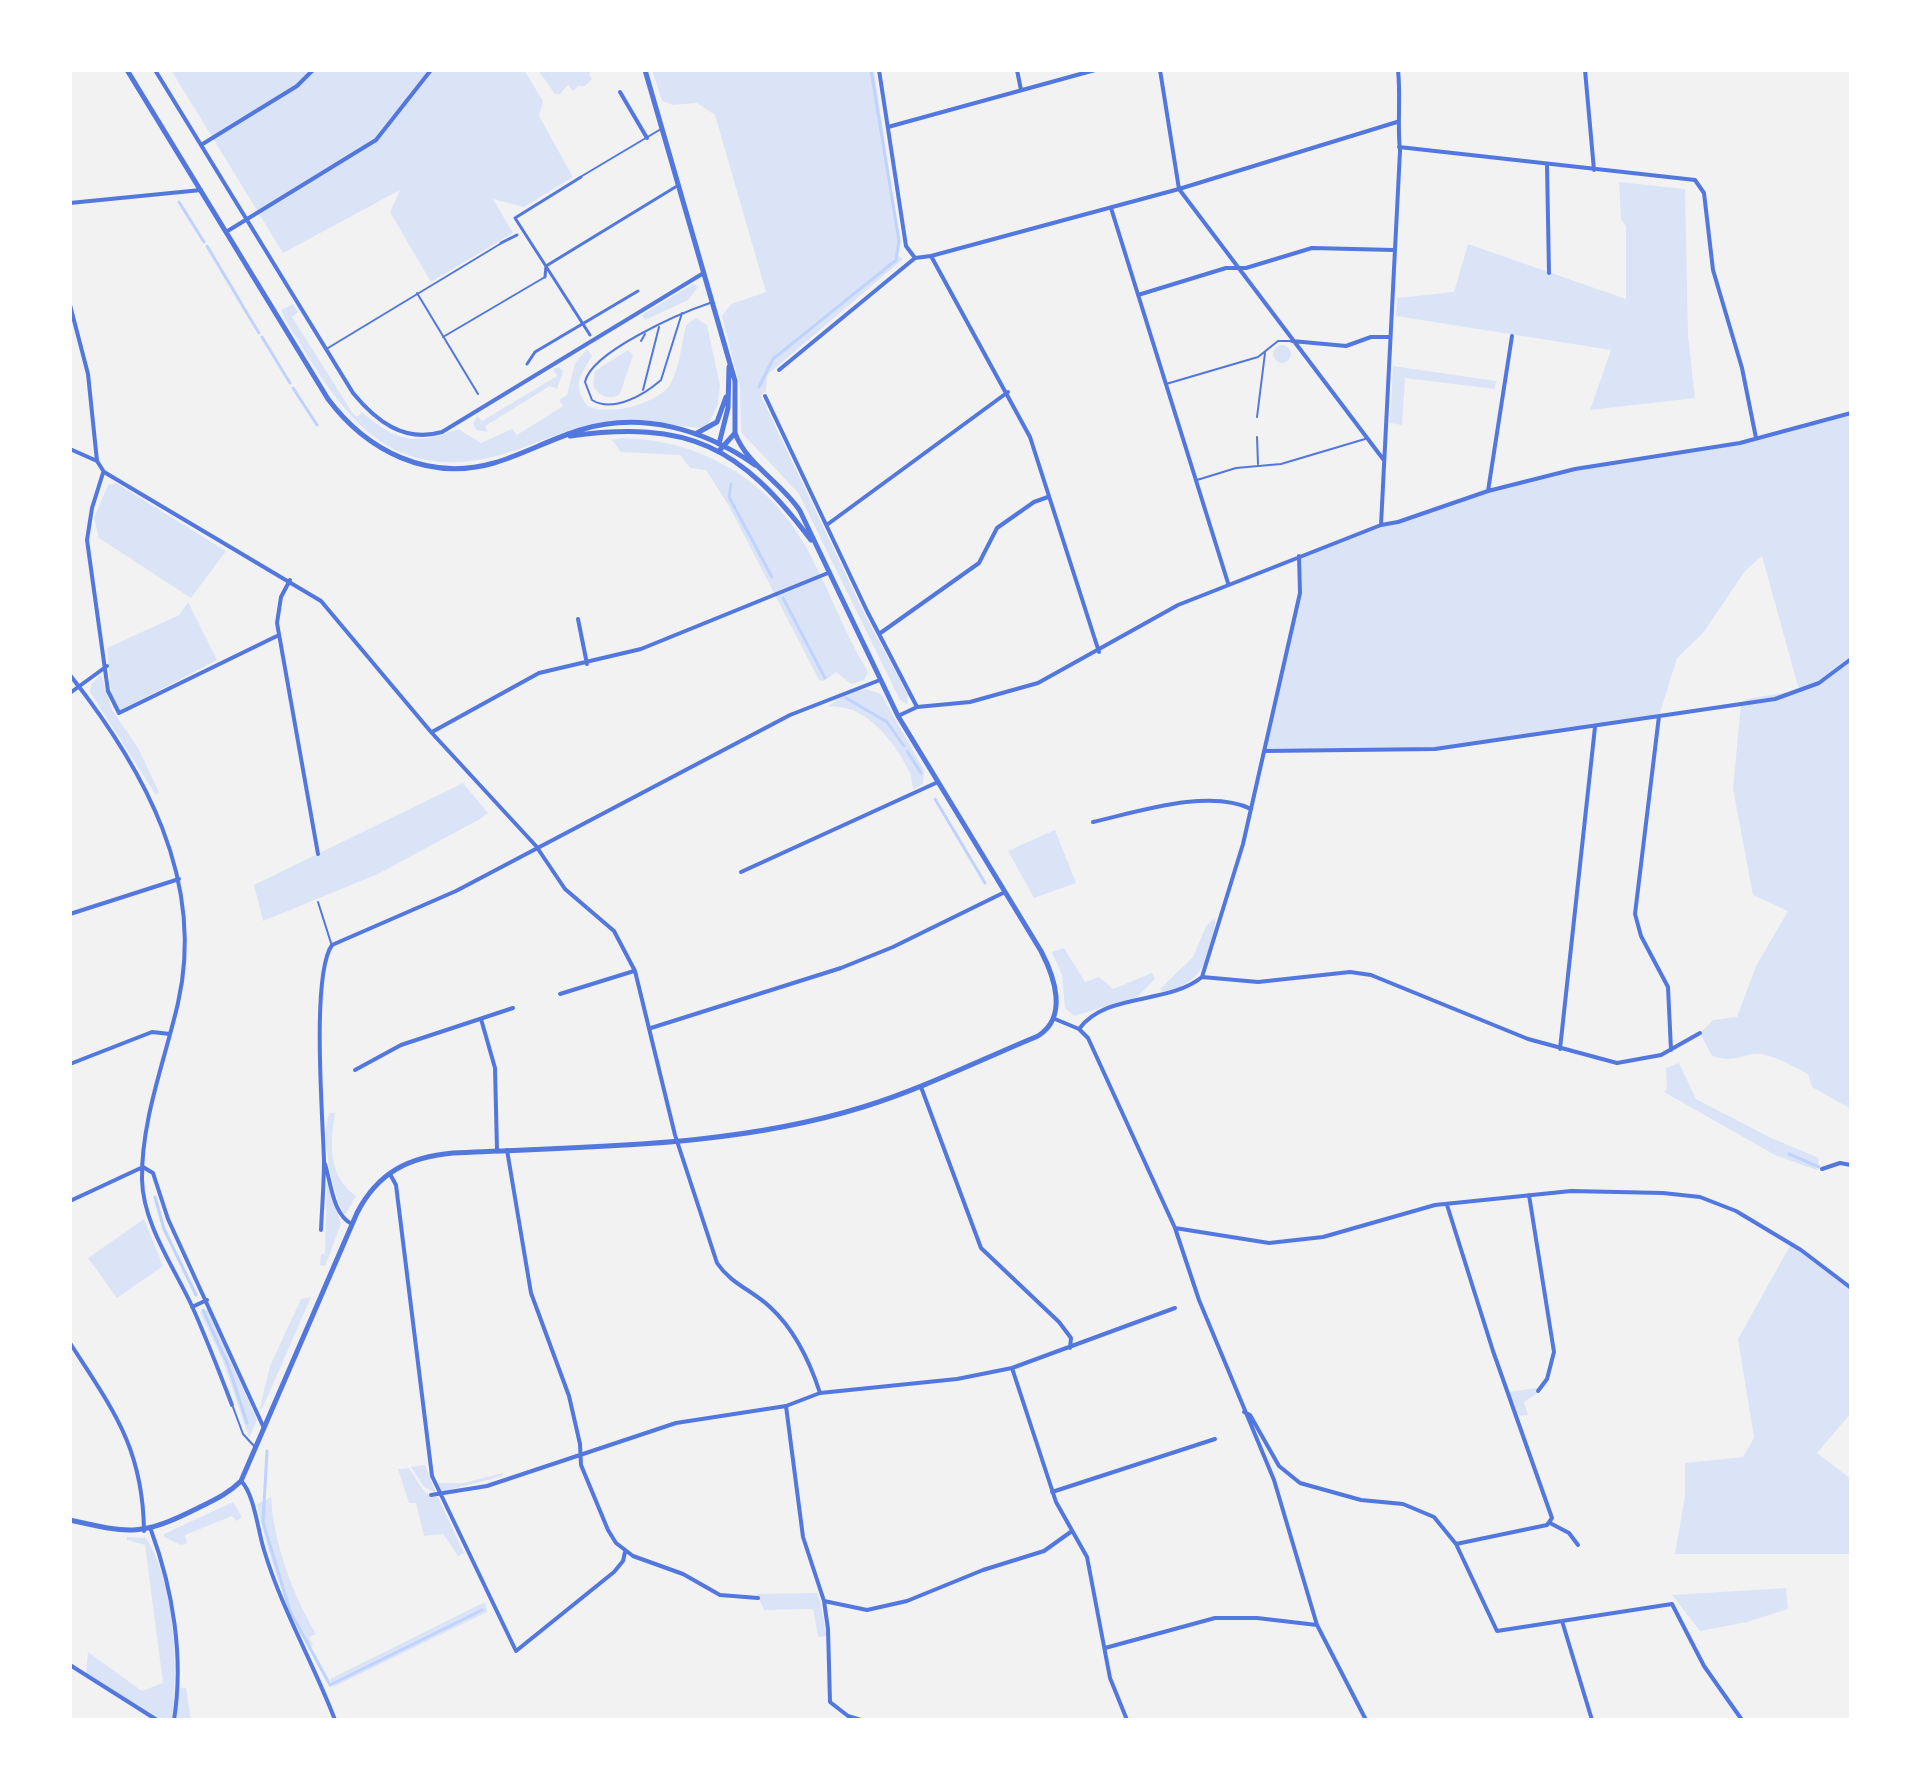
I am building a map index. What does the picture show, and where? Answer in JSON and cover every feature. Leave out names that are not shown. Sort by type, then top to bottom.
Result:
[{"type":"street","points":[[127,70],[328,399],[351,427],[381,449],[429,467],[469,468],[600,426],[642,422],[695,433],[719,442],[772,477]]},
{"type":"street","points":[[155,70],[362,404],[395,430],[420,436],[442,432],[702,274]]},
{"type":"street","points":[[201,145],[297,86],[313,70]]},
{"type":"street","points":[[226,232],[376,140],[431,70]]},
{"type":"street","points":[[645,70],[737,396],[735,433],[727,446],[719,451]]},
{"type":"street","points":[[879,70],[906,246],[915,258]]},
{"type":"street","points":[[1017,70],[1021,90]]},
{"type":"street","points":[[888,127],[1095,70]]},
{"type":"street","points":[[1160,70],[1179,189],[1383,459]]},
{"type":"street","points":[[1381,525],[1399,147],[1397,122],[1402,108],[1398,70]]},
{"type":"street","points":[[1585,70],[1594,170]]},
{"type":"street","points":[[620,92],[647,138]]},
{"type":"street","points":[[779,370],[915,258],[1179,189],[1397,122]]},
{"type":"street","points":[[1399,147],[1695,180],[1704,193],[1713,270],[1742,368],[1756,438]]},
{"type":"street","points":[[1547,165],[1549,273]]},
{"type":"street","points":[[581,177],[515,218],[590,335]]},
{"type":"street","points":[[546,266],[677,186]]},
{"type":"street","points":[[70,203],[201,190]]},
{"type":"street","points":[[1111,208],[1228,583]]},
{"type":"street","points":[[501,243],[517,235]]},
{"type":"street","points":[[1138,295],[1226,268],[1238,268],[1312,248],[1394,250]]},
{"type":"street","points":[[931,256],[1030,437],[1099,652]]},
{"type":"street","points":[[545,277],[546,266]]},
{"type":"street","points":[[527,364],[535,352],[638,291]]},
{"type":"street","points":[[70,305],[88,374],[97,461],[104,472],[290,580],[335,615],[431,732],[536,846],[565,889],[614,931],[635,971],[678,1142],[717,1263],[731,1280],[770,1307],[785,1324],[812,1370],[820,1393]]},
{"type":"street","points":[[1488,491],[1512,336]]},
{"type":"street","points":[[1292,341],[1346,346],[1371,337],[1389,337]]},
{"type":"street","points":[[719,451],[728,408],[729,366]]},
{"type":"street","points":[[695,433],[705,431],[717,422],[728,392]]},
{"type":"street","points":[[828,524],[1008,392]]},
{"type":"street","points":[[765,396],[917,707]]},
{"type":"street","points":[[898,716],[917,707],[970,702],[1017,691],[1099,652],[1178,605],[1381,525],[1488,491],[1575,469],[1756,438],[1851,413]]},
{"type":"street","points":[[562,438],[651,430],[694,440],[719,451],[777,497],[814,545]]},
{"type":"street","points":[[70,1520],[121,1531],[147,1531],[228,1494],[241,1481],[367,1194],[389,1172],[409,1161],[435,1155],[678,1142],[837,1114],[920,1085],[1038,1036],[1055,1019],[1051,969],[898,716],[800,511],[772,477],[744,451],[735,433]]},
{"type":"street","points":[[70,449],[97,461]]},
{"type":"street","points":[[104,472],[92,508],[87,540],[114,708],[122,713],[279,635]]},
{"type":"street","points":[[879,634],[979,563],[997,528],[1034,502],[1048,497]]},
{"type":"street","points":[[1079,1029],[1094,1014],[1184,990],[1202,977],[1251,809],[1300,593],[1299,556]]},
{"type":"street","points":[[431,732],[539,673],[563,665],[587,664],[618,657],[688,633],[828,573]]},
{"type":"street","points":[[290,580],[277,611],[279,635],[318,854]]},
{"type":"street","points":[[578,619],[587,664]]},
{"type":"street","points":[[1264,751],[1435,749],[1595,727],[1799,693],[1851,659]]},
{"type":"street","points":[[70,693],[107,666]]},
{"type":"street","points":[[70,675],[149,793],[166,833],[179,879],[184,971],[148,1124],[142,1182],[151,1219],[192,1307],[232,1405]]},
{"type":"street","points":[[321,1230],[324,1162],[321,995],[324,965],[332,945],[456,891],[536,846],[790,715],[880,680]]},
{"type":"street","points":[[1659,716],[1635,914],[1641,936],[1668,987],[1671,1050]]},
{"type":"street","points":[[1560,1049],[1595,727]]},
{"type":"street","points":[[741,872],[938,782]]},
{"type":"street","points":[[1093,822],[1204,800],[1242,804],[1251,809]]},
{"type":"street","points":[[70,914],[179,879]]},
{"type":"street","points":[[651,1028],[841,968],[893,947],[1005,892]]},
{"type":"street","points":[[560,994],[635,971]]},
{"type":"street","points":[[1202,977],[1258,982],[1350,972],[1371,975],[1560,1049],[1624,1064],[1671,1050],[1700,1033]]},
{"type":"street","points":[[355,1070],[401,1045],[513,1008]]},
{"type":"street","points":[[481,1019],[495,1068],[497,1151]]},
{"type":"street","points":[[1055,1019],[1079,1029],[1088,1038],[1175,1228],[1242,1410],[1274,1480],[1317,1625],[1366,1720]]},
{"type":"street","points":[[70,1064],[152,1032],[170,1034]]},
{"type":"street","points":[[920,1085],[981,1248],[1059,1322],[1071,1338],[1070,1348]]},
{"type":"street","points":[[507,1150],[531,1293],[569,1396],[581,1465],[599,1512],[625,1552],[681,1573],[720,1595],[758,1598]]},
{"type":"street","points":[[324,1162],[343,1220],[352,1224]]},
{"type":"street","points":[[1822,1169],[1840,1163],[1851,1165]]},
{"type":"street","points":[[70,1201],[143,1167]]},
{"type":"street","points":[[143,1167],[153,1173],[168,1219],[263,1426]]},
{"type":"street","points":[[389,1172],[396,1185],[428,1464],[516,1651],[526,1647],[569,1607],[614,1572],[623,1561],[625,1552]]},
{"type":"street","points":[[1175,1228],[1251,1242],[1297,1241],[1447,1204],[1529,1195],[1639,1191],[1716,1202],[1791,1244],[1851,1288]]},
{"type":"street","points":[[1529,1195],[1554,1352],[1547,1379],[1538,1391]]},
{"type":"street","points":[[1447,1204],[1493,1351],[1552,1513],[1550,1523]]},
{"type":"street","points":[[192,1307],[207,1300]]},
{"type":"street","points":[[431,1495],[487,1486],[545,1465],[582,1457],[676,1423],[786,1406],[820,1393],[933,1382],[1012,1368],[1175,1308]]},
{"type":"street","points":[[70,1343],[131,1446],[140,1477],[147,1531],[156,1545],[174,1627],[178,1678],[174,1720]]},
{"type":"street","points":[[1012,1368],[1052,1492],[1087,1557],[1110,1678],[1127,1720]]},
{"type":"street","points":[[786,1406],[803,1537],[824,1601],[830,1648],[830,1702],[848,1716],[861,1720]]},
{"type":"street","points":[[1242,1410],[1250,1415],[1279,1466],[1291,1478],[1332,1494],[1418,1508],[1434,1517],[1456,1544],[1497,1631],[1672,1604],[1704,1666],[1742,1720]]},
{"type":"street","points":[[1052,1492],[1215,1439]]},
{"type":"street","points":[[241,1481],[249,1490],[254,1518],[284,1611],[335,1720]]},
{"type":"street","points":[[1456,1544],[1550,1523],[1569,1533],[1578,1545]]},
{"type":"street","points":[[824,1601],[867,1610],[907,1601],[983,1570],[1044,1551],[1072,1531]]},
{"type":"street","points":[[1104,1648],[1215,1618],[1257,1618],[1317,1625]]},
{"type":"street","points":[[1562,1621],[1592,1720]]},
{"type":"street","points":[[70,1665],[157,1720]]},
{"type":"lane","points":[[581,177],[661,129]]},
{"type":"lane","points":[[326,349],[501,243]]},
{"type":"lane","points":[[443,337],[545,277]]},
{"type":"lane","points":[[417,293],[478,394]]},
{"type":"lane","points":[[682,313],[661,380],[617,404],[602,405],[588,397],[585,382],[595,363],[660,324],[682,313],[710,303]]},
{"type":"lane","points":[[643,391],[660,324]]},
{"type":"lane","points":[[641,341],[645,333]]},
{"type":"lane","points":[[1166,384],[1265,352],[1278,341],[1292,341]]},
{"type":"lane","points":[[1257,417],[1265,352]]},
{"type":"lane","points":[[1257,437],[1258,465]]},
{"type":"lane","points":[[1196,481],[1258,465],[1281,464],[1366,439]]},
{"type":"lane","points":[[318,902],[332,945]]},
{"type":"lane","points":[[232,1405],[243,1434],[256,1446]]},
{"type":"shaded area","points":[[171,70],[524,70],[543,101],[539,116],[573,177],[524,207],[493,199],[513,233],[431,282],[390,212],[400,190],[283,253]]},
{"type":"shaded area","points":[[538,70],[592,70],[589,74],[592,79],[573,91],[568,85],[560,94],[555,94]]},
{"type":"shaded area","points":[[652,70],[874,70],[899,241],[897,255],[903,259],[767,375],[766,391],[761,396],[865,615],[908,695],[907,704],[900,700],[799,494],[741,432],[740,387],[722,316],[731,304],[766,292],[715,115],[697,103],[673,105],[662,101]]},
{"type":"shaded area","points":[[1619,182],[1685,189],[1688,335],[1695,398],[1590,410],[1611,350],[1396,316],[1397,298],[1454,292],[1468,244],[1626,299],[1626,226],[1621,219]]},
{"type":"shaded area","points":[[693,284],[698,287],[688,300],[645,320],[642,315]]},
{"type":"shaded area","points":[[293,304],[298,312],[292,317],[352,412],[357,417],[362,412],[386,430],[407,438],[430,437],[458,429],[481,443],[512,429],[517,435],[563,406],[559,400],[567,395],[575,363],[587,349],[592,356],[579,385],[587,405],[607,410],[645,402],[656,397],[671,383],[686,325],[696,318],[707,325],[720,385],[718,405],[707,426],[702,428],[642,421],[605,422],[500,455],[459,462],[424,459],[394,449],[368,432],[345,409],[285,319],[281,310]]},
{"type":"shaded area","points":[[1282,345],[1291,354],[1282,363],[1273,354]]},
{"type":"shaded area","points":[[628,350],[633,355],[620,394],[613,397],[601,395],[593,386],[595,371]]},
{"type":"shaded area","points":[[1393,366],[1496,381],[1495,389],[1405,378],[1402,425],[1390,423]]},
{"type":"shaded area","points":[[559,367],[563,371],[557,389],[550,386],[485,426],[488,432],[476,430],[473,424],[477,416],[482,421],[557,376],[553,369]]},
{"type":"shaded area","points":[[1851,413],[1851,1109],[1812,1087],[1808,1074],[1774,1057],[1761,1054],[1729,1059],[1712,1056],[1700,1033],[1713,1020],[1737,1017],[1756,966],[1788,911],[1753,895],[1733,789],[1741,703],[1747,699],[1799,690],[1762,556],[1745,571],[1703,633],[1677,658],[1659,716],[1435,749],[1264,751],[1300,593],[1299,556],[1434,508],[1536,478],[1613,462],[1739,443]]},
{"type":"shaded area","points":[[612,440],[649,440],[703,455],[751,482],[772,501],[814,562],[868,672],[864,680],[851,684],[836,672],[824,681],[819,680],[729,506],[706,470],[690,468],[680,455],[621,452]]},
{"type":"shaded area","points":[[116,483],[226,551],[191,598],[99,538],[94,518],[108,485]]},
{"type":"shaded area","points":[[188,602],[217,660],[120,711],[111,693],[107,648],[179,615]]},
{"type":"shaded area","points":[[101,675],[112,710],[138,748],[159,792],[156,795],[90,692],[91,684]]},
{"type":"shaded area","points":[[866,689],[881,694],[924,770],[923,784],[914,789],[903,760],[877,726],[854,711],[827,707],[846,694]]},
{"type":"shaded area","points":[[463,783],[488,813],[480,819],[378,874],[263,921],[254,885]]},
{"type":"shaded area","points":[[1055,830],[1076,883],[1034,898],[1008,851]]},
{"type":"shaded area","points":[[1215,918],[1209,955],[1196,976],[1186,984],[1162,992],[1160,989],[1193,957],[1206,926]]},
{"type":"shaded area","points":[[1064,948],[1085,982],[1099,977],[1113,989],[1152,973],[1155,979],[1137,997],[1074,1016],[1065,1008],[1062,975],[1052,952]]},
{"type":"shaded area","points":[[1679,1063],[1696,1099],[1771,1138],[1819,1158],[1817,1170],[1775,1155],[1664,1092],[1667,1089],[1666,1068]]},
{"type":"shaded area","points":[[330,1113],[335,1113],[332,1148],[336,1169],[340,1179],[356,1196],[345,1215],[329,1164],[326,1134]]},
{"type":"shaded area","points":[[327,1179],[341,1224],[325,1266],[320,1265],[321,1254],[325,1254]]},
{"type":"shaded area","points":[[144,1219],[163,1266],[117,1298],[88,1258]]},
{"type":"shaded area","points":[[1791,1244],[1851,1288],[1851,1413],[1817,1453],[1851,1479],[1851,1554],[1675,1554],[1685,1496],[1685,1463],[1743,1457],[1754,1438],[1738,1339]]},
{"type":"shaded area","points":[[311,1297],[259,1411],[270,1366],[301,1299]]},
{"type":"shaded area","points":[[208,1309],[257,1420],[249,1438],[223,1361],[200,1312]]},
{"type":"shaded area","points":[[1536,1388],[1539,1392],[1524,1402],[1528,1415],[1519,1416],[1509,1392]]},
{"type":"shaded area","points":[[425,1465],[436,1493],[424,1487],[411,1467]]},
{"type":"shaded area","points":[[409,1468],[424,1490],[438,1497],[464,1553],[458,1556],[443,1534],[424,1536],[416,1503],[409,1503],[398,1469]]},
{"type":"shaded area","points":[[502,1473],[503,1476],[441,1492],[438,1483],[464,1483]]},
{"type":"shaded area","points":[[271,1497],[276,1533],[286,1568],[316,1634],[309,1637],[313,1645],[309,1647],[284,1595],[261,1523],[257,1504]]},
{"type":"shaded area","points":[[233,1502],[242,1517],[236,1521],[232,1516],[185,1535],[187,1543],[181,1545],[164,1537],[164,1534]]},
{"type":"shaded area","points":[[127,1537],[146,1538],[156,1557],[169,1602],[175,1676],[172,1720],[161,1720],[86,1673],[88,1652],[142,1691],[163,1683],[145,1545],[127,1540]]},
{"type":"shaded area","points":[[1786,1588],[1788,1609],[1747,1622],[1700,1631],[1672,1595]]},
{"type":"shaded area","points":[[818,1593],[827,1636],[818,1637],[813,1609],[764,1610],[757,1594]]},
{"type":"shaded area","points":[[485,1602],[487,1612],[333,1687],[330,1679]]},
{"type":"shaded area","points":[[180,1688],[186,1688],[191,1720],[175,1720]]},
{"type":"waterway","points":[[759,387],[773,359],[896,260],[899,241],[871,70]]},
{"type":"waterway","points":[[179,202],[204,242]]},
{"type":"waterway","points":[[207,246],[241,303]]},
{"type":"waterway","points":[[242,305],[259,333]]},
{"type":"waterway","points":[[262,337],[290,383]]},
{"type":"waterway","points":[[293,388],[317,425]]},
{"type":"waterway","points":[[731,484],[729,497],[772,577]]},
{"type":"waterway","points":[[783,598],[825,678]]},
{"type":"waterway","points":[[846,698],[887,722],[904,746]]},
{"type":"waterway","points":[[907,751],[921,773]]},
{"type":"waterway","points":[[935,799],[985,883]]},
{"type":"waterway","points":[[1789,1154],[1819,1167]]},
{"type":"waterway","points":[[155,1197],[164,1229],[196,1295]]},
{"type":"waterway","points":[[203,1310],[228,1365],[247,1423]]},
{"type":"waterway","points":[[267,1451],[263,1522],[290,1611],[330,1685],[482,1610]]}]
